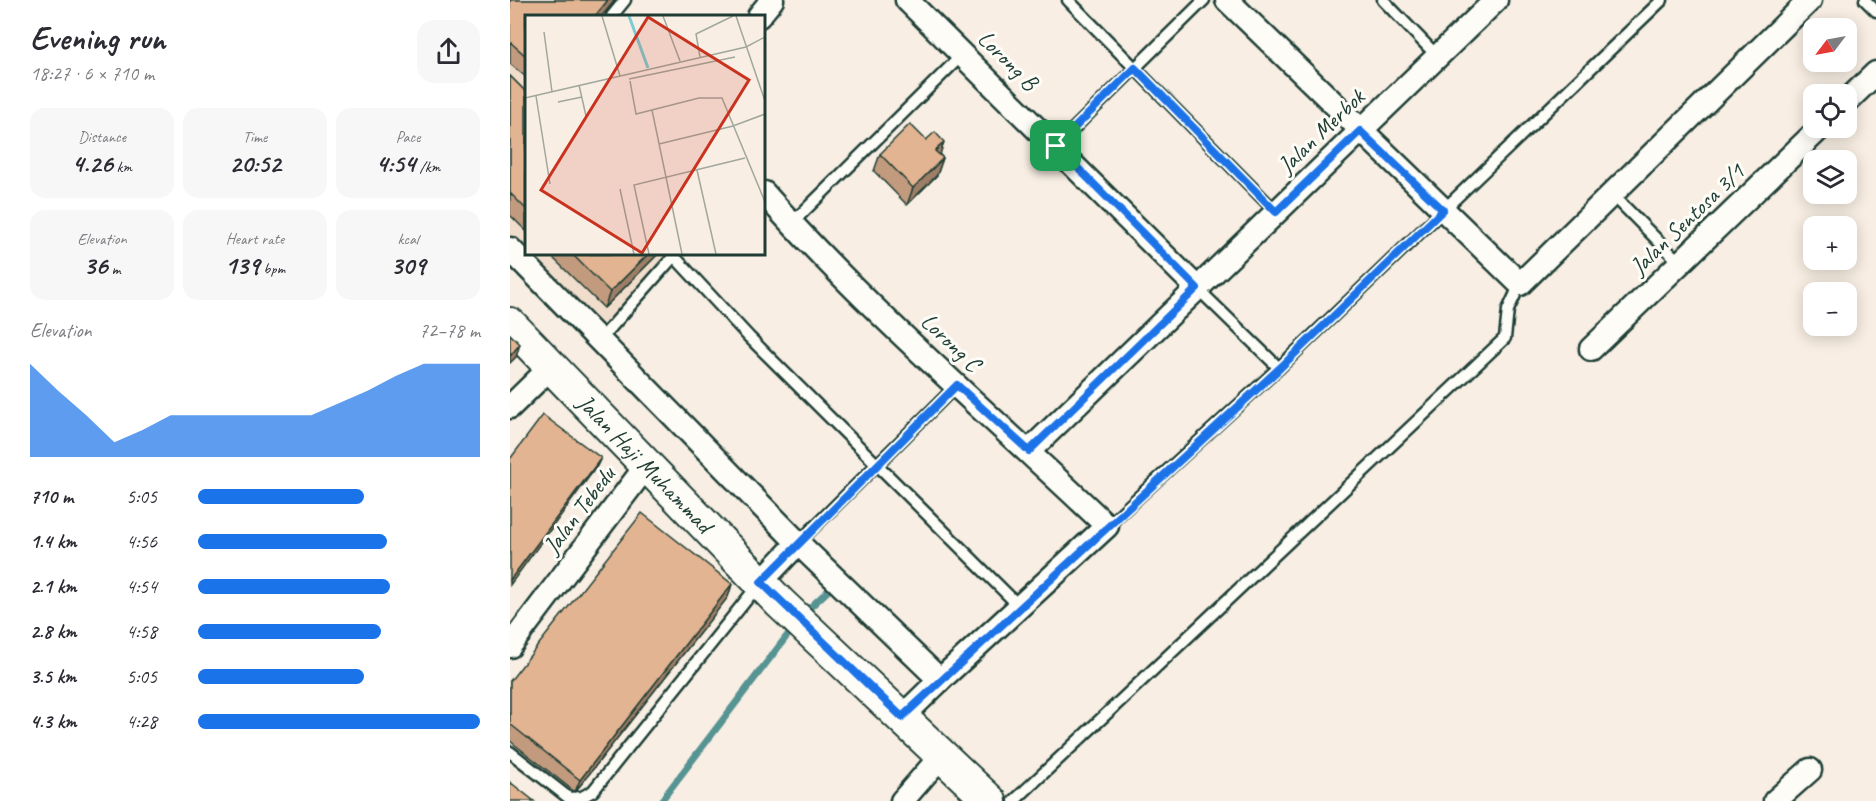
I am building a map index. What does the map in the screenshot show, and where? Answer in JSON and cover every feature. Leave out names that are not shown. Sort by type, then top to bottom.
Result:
[{"type":"main road","name":"Jalan Haji Muhammad","points":[[510,324],[805,626],[990,801]]},
{"type":"street","points":[[760,15],[772,0]]},
{"type":"street","name":"Lorong B","points":[[907,0],[964,54],[1197,288]]},
{"type":"street","points":[[1227,0],[1520,284],[1810,0]]},
{"type":"street","name":"Jalan Merbok","points":[[1029,451],[1496,0]]},
{"type":"street","points":[[1857,91],[1876,73]]},
{"type":"street","name":"Jalan Sentosa 3/1","points":[[1591,349],[1810,138]]},
{"type":"street","name":"Lorong C","points":[[765,194],[791,224],[1107,526]]},
{"type":"street","points":[[510,249],[798,543],[940,680]]},
{"type":"street","points":[[510,407],[551,367]]},
{"type":"street","name":"Jalan Tebedu","points":[[510,646],[647,465]]},
{"type":"street","points":[[902,717],[940,680],[1022,608],[1107,526]]},
{"type":"street","points":[[771,592],[798,543]]},
{"type":"street","points":[[902,801],[942,755]]},
{"type":"street","points":[[1775,801],[1810,770]]},
{"type":"lane","points":[[613,15],[625,0]]},
{"type":"lane","points":[[1068,0],[1276,212]]},
{"type":"lane","points":[[1056,146],[1204,0]]},
{"type":"lane","points":[[1383,0],[1437,56]]},
{"type":"lane","points":[[1107,526],[1280,368],[1662,0]]},
{"type":"lane","points":[[1865,0],[1876,11]]},
{"type":"lane","points":[[791,224],[964,54]]},
{"type":"lane","points":[[1612,194],[1680,263]]},
{"type":"lane","points":[[599,342],[673,255],[749,337],[1022,608]]},
{"type":"lane","points":[[1014,801],[1505,338],[1508,310],[1520,284]]},
{"type":"lane","points":[[1197,288],[1280,368]]},
{"type":"lane","points":[[798,543],[957,385]]},
{"type":"lane","points":[[510,752],[569,798],[582,797],[593,791],[771,592]]},
{"type":"shaded area","points":[[510,0],[618,0],[606,15],[525,15],[525,254],[510,238]]},
{"type":"shaded area","points":[[526,255],[666,256],[598,332]]},
{"type":"building","points":[[510,0],[608,0],[596,15],[525,15],[525,55],[510,42]]},
{"type":"building","points":[[510,76],[525,91],[525,208],[510,193]]},
{"type":"building","points":[[910,124],[926,140],[935,132],[944,142],[935,151],[943,158],[913,188],[880,154]]},
{"type":"building","points":[[573,255],[647,255],[610,292]]},
{"type":"building","points":[[510,334],[520,344],[510,356]]},
{"type":"building","points":[[543,415],[601,458],[510,580],[510,459]]},
{"type":"building","points":[[642,513],[732,584],[580,780],[510,724],[510,681]]},
{"type":"building","points":[[510,782],[534,801],[510,801]]},
{"type":"waterway","points":[[803,614],[832,587]]},
{"type":"waterway","points":[[661,801],[793,628]]},
{"type":"route","points":[[1135,68],[1276,212],[1360,131],[1443,210],[1280,368],[902,717],[780,603],[761,582],[957,385],[1029,451],[1197,288],[1056,146],[1135,68]]}]
